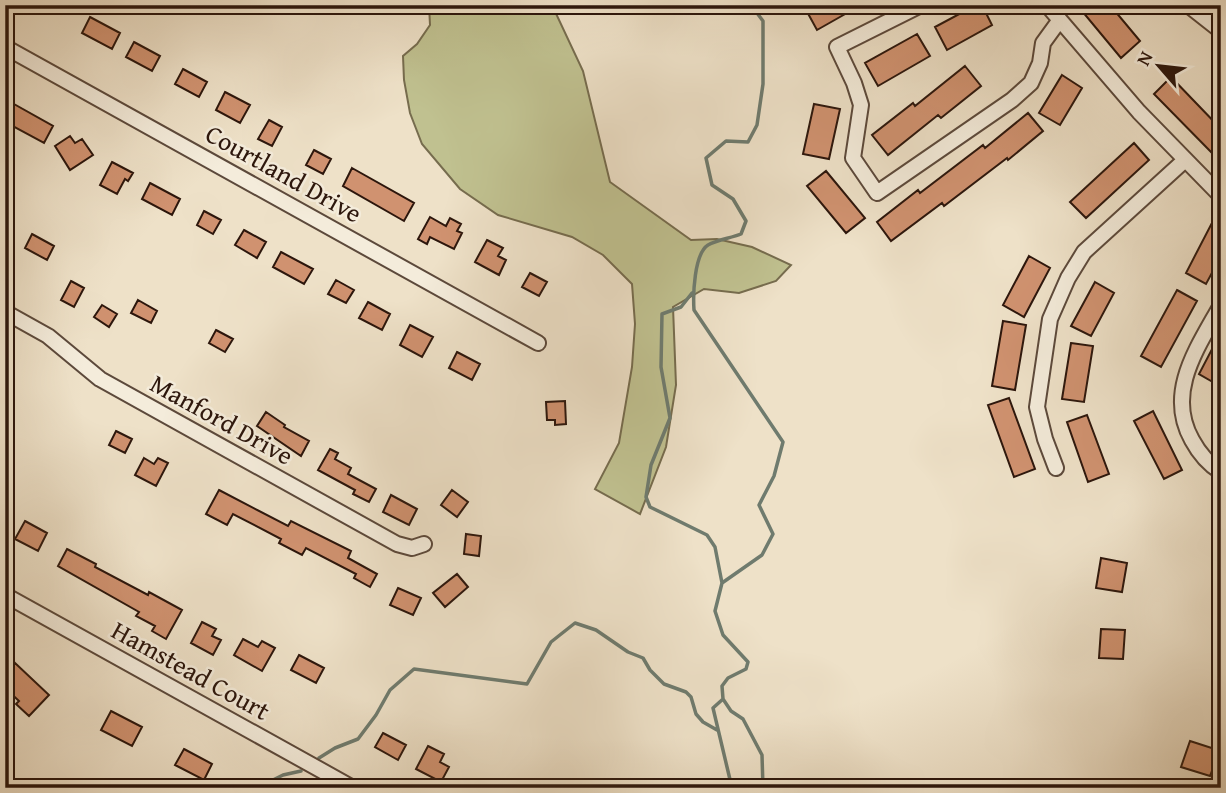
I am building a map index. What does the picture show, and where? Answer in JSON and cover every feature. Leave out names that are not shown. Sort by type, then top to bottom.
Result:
[{"type":"street","points":[[921,5],[837,47],[861,104],[853,158],[877,193],[1012,100],[1031,83],[1040,63],[1043,43],[1059,21]]},
{"type":"street","points":[[1047,5],[1139,112],[1221,196]]},
{"type":"street","points":[[1188,5],[1221,31]]},
{"type":"street","name":"Courtland Drive","points":[[5,47],[538,343]]},
{"type":"street","points":[[1056,468],[1037,407],[1050,318],[1068,278],[1084,252],[1185,160]]},
{"type":"street","points":[[1221,305],[1187,370],[1181,401],[1185,425],[1194,444],[1207,461],[1221,471]]},
{"type":"street","name":"Manford Drive","points":[[5,312],[48,336],[100,379],[397,544],[412,548],[424,544]]},
{"type":"street","name":"Hamstead Court","points":[[5,594],[353,788]]},
{"type":"green space","points":[[429,5],[552,5],[583,71],[610,182],[691,240],[717,239],[752,247],[791,265],[776,281],[739,293],[704,289],[673,307],[676,385],[666,447],[640,514],[595,489],[619,443],[632,367],[635,324],[632,284],[603,255],[572,237],[498,215],[460,189],[422,144],[410,113],[403,56],[417,44],[430,25]]},
{"type":"building","points":[[810,5],[861,5],[817,30],[805,8]]},
{"type":"building","points":[[976,5],[982,5],[992,25],[947,50],[935,27]]},
{"type":"building","points":[[1077,5],[1110,5],[1140,41],[1121,58]]},
{"type":"building","points":[[90,17],[120,33],[112,49],[82,33]]},
{"type":"building","points":[[917,34],[930,56],[878,86],[865,63]]},
{"type":"building","points":[[134,42],[160,56],[152,71],[126,57]]},
{"type":"building","points":[[965,66],[981,86],[941,118],[938,115],[888,155],[872,135],[913,103],[915,106]]},
{"type":"building","points":[[183,69],[207,82],[199,97],[175,84]]},
{"type":"building","points":[[1062,75],[1082,88],[1060,125],[1039,113]]},
{"type":"building","points":[[1171,77],[1221,129],[1221,150],[1215,156],[1154,94]]},
{"type":"building","points":[[225,92],[250,105],[240,123],[216,110]]},
{"type":"building","points":[[5,99],[53,126],[44,143],[5,122]]},
{"type":"building","points":[[814,104],[840,109],[829,159],[803,154]]},
{"type":"building","points":[[1028,113],[1043,131],[1008,160],[1007,158],[944,206],[942,203],[891,241],[877,222],[983,145],[985,148]]},
{"type":"building","points":[[269,120],[282,127],[272,146],[258,139]]},
{"type":"building","points":[[70,136],[75,143],[82,139],[93,155],[70,170],[55,146]]},
{"type":"building","points":[[1134,143],[1149,160],[1086,218],[1070,202]]},
{"type":"building","points":[[314,150],[331,159],[323,174],[306,165]]},
{"type":"building","points":[[112,162],[133,173],[128,181],[125,179],[117,194],[100,185]]},
{"type":"building","points":[[352,168],[414,203],[404,221],[343,186]]},
{"type":"building","points":[[826,171],[865,218],[846,233],[807,186]]},
{"type":"building","points":[[150,183],[180,199],[172,215],[142,199]]},
{"type":"building","points":[[204,211],[221,220],[213,234],[197,225]]},
{"type":"building","points":[[430,217],[446,226],[450,218],[461,224],[457,231],[462,233],[454,249],[430,237],[427,244],[418,239]]},
{"type":"building","points":[[1214,219],[1221,222],[1221,256],[1206,284],[1186,273]]},
{"type":"building","points":[[244,230],[266,242],[257,258],[235,245]]},
{"type":"building","points":[[32,234],[54,246],[47,260],[25,248]]},
{"type":"building","points":[[487,240],[503,248],[498,256],[506,260],[499,275],[475,262]]},
{"type":"building","points":[[281,252],[313,269],[304,284],[273,267]]},
{"type":"building","points":[[1029,256],[1050,268],[1024,317],[1003,305]]},
{"type":"building","points":[[530,273],[547,282],[539,296],[522,287]]},
{"type":"building","points":[[336,280],[354,290],[346,303],[328,294]]},
{"type":"building","points":[[71,281],[84,288],[74,307],[61,300]]},
{"type":"building","points":[[1095,282],[1114,293],[1091,336],[1071,326]]},
{"type":"building","points":[[1177,290],[1197,301],[1161,367],[1141,356]]},
{"type":"building","points":[[138,300],[157,311],[151,323],[131,313]]},
{"type":"building","points":[[368,302],[390,314],[382,330],[359,318]]},
{"type":"building","points":[[102,305],[117,314],[109,327],[94,317]]},
{"type":"building","points":[[1003,321],[1026,325],[1015,390],[992,386]]},
{"type":"building","points":[[410,325],[433,337],[422,357],[400,345]]},
{"type":"building","points":[[216,330],[233,339],[225,352],[209,343]]},
{"type":"building","points":[[1221,332],[1221,380],[1218,385],[1199,374]]},
{"type":"building","points":[[1071,343],[1093,346],[1084,402],[1062,399]]},
{"type":"building","points":[[457,352],[480,364],[472,380],[449,368]]},
{"type":"building","points":[[1009,398],[1035,469],[1014,477],[988,405]]},
{"type":"building","points":[[565,401],[566,424],[555,425],[555,420],[547,420],[546,402]]},
{"type":"building","points":[[1153,411],[1182,470],[1164,479],[1134,421]]},
{"type":"building","points":[[266,412],[285,425],[284,427],[309,441],[301,456],[257,426]]},
{"type":"building","points":[[1087,415],[1109,474],[1088,482],[1067,422]]},
{"type":"building","points":[[116,431],[132,439],[125,453],[109,445]]},
{"type":"building","points":[[330,449],[338,453],[335,459],[351,468],[348,474],[376,489],[369,502],[353,494],[355,490],[318,470]]},
{"type":"building","points":[[144,458],[154,464],[158,458],[168,463],[156,486],[135,475]]},
{"type":"building","points":[[219,490],[288,526],[291,521],[351,551],[348,558],[377,574],[370,587],[354,578],[356,574],[306,548],[302,555],[279,543],[281,539],[233,514],[227,525],[206,514]]},
{"type":"building","points":[[452,490],[468,502],[457,517],[441,505]]},
{"type":"building","points":[[391,495],[417,509],[409,525],[383,512]]},
{"type":"building","points":[[25,521],[47,533],[38,551],[15,539]]},
{"type":"building","points":[[466,534],[481,536],[479,556],[464,554]]},
{"type":"building","points":[[67,549],[96,564],[95,567],[182,610],[166,639],[152,631],[155,626],[136,616],[139,612],[58,566]]},
{"type":"building","points":[[1101,558],[1127,563],[1122,592],[1096,588]]},
{"type":"building","points":[[457,574],[468,587],[445,607],[433,593]]},
{"type":"building","points":[[398,588],[421,598],[413,615],[390,605]]},
{"type":"building","points":[[202,622],[216,629],[212,636],[221,640],[213,655],[191,643]]},
{"type":"building","points":[[1101,629],[1125,630],[1123,659],[1099,658]]},
{"type":"building","points":[[243,639],[258,647],[262,641],[275,648],[262,671],[234,655]]},
{"type":"building","points":[[299,655],[324,668],[316,683],[291,670]]},
{"type":"building","points":[[15,663],[49,695],[29,716],[16,704],[19,701],[5,688],[5,673]]},
{"type":"building","points":[[111,711],[142,727],[132,746],[101,730]]},
{"type":"building","points":[[383,733],[406,745],[398,760],[375,747]]},
{"type":"building","points":[[1190,741],[1221,751],[1221,765],[1215,763],[1210,776],[1181,767]]},
{"type":"building","points":[[428,746],[444,754],[440,762],[449,767],[441,782],[416,769]]},
{"type":"building","points":[[184,749],[212,764],[204,780],[175,765]]},
{"type":"waterway","points":[[722,583],[762,555],[773,534],[759,505],[774,476],[783,442],[694,310],[695,275],[703,250],[712,243],[741,234],[746,221],[733,199],[712,185],[706,158],[726,141],[748,142],[757,125],[763,84],[763,21],[751,5]]},
{"type":"waterway","points":[[692,293],[681,307],[662,314],[661,367],[670,418],[651,465],[646,497],[650,507],[707,535],[715,547],[722,583],[715,611],[723,635],[748,662],[746,669],[728,678],[722,686],[723,699],[731,711],[743,719],[762,755],[763,788]]},
{"type":"waterway","points":[[319,758],[358,739],[390,690],[414,669],[527,684],[551,642],[575,623],[596,630],[628,652],[643,658],[664,684],[686,692],[691,697],[696,714],[703,722],[717,730]]},
{"type":"waterway","points":[[723,699],[713,708],[732,788]]},
{"type":"waterway","points":[[257,788],[283,775],[301,771]]}]
